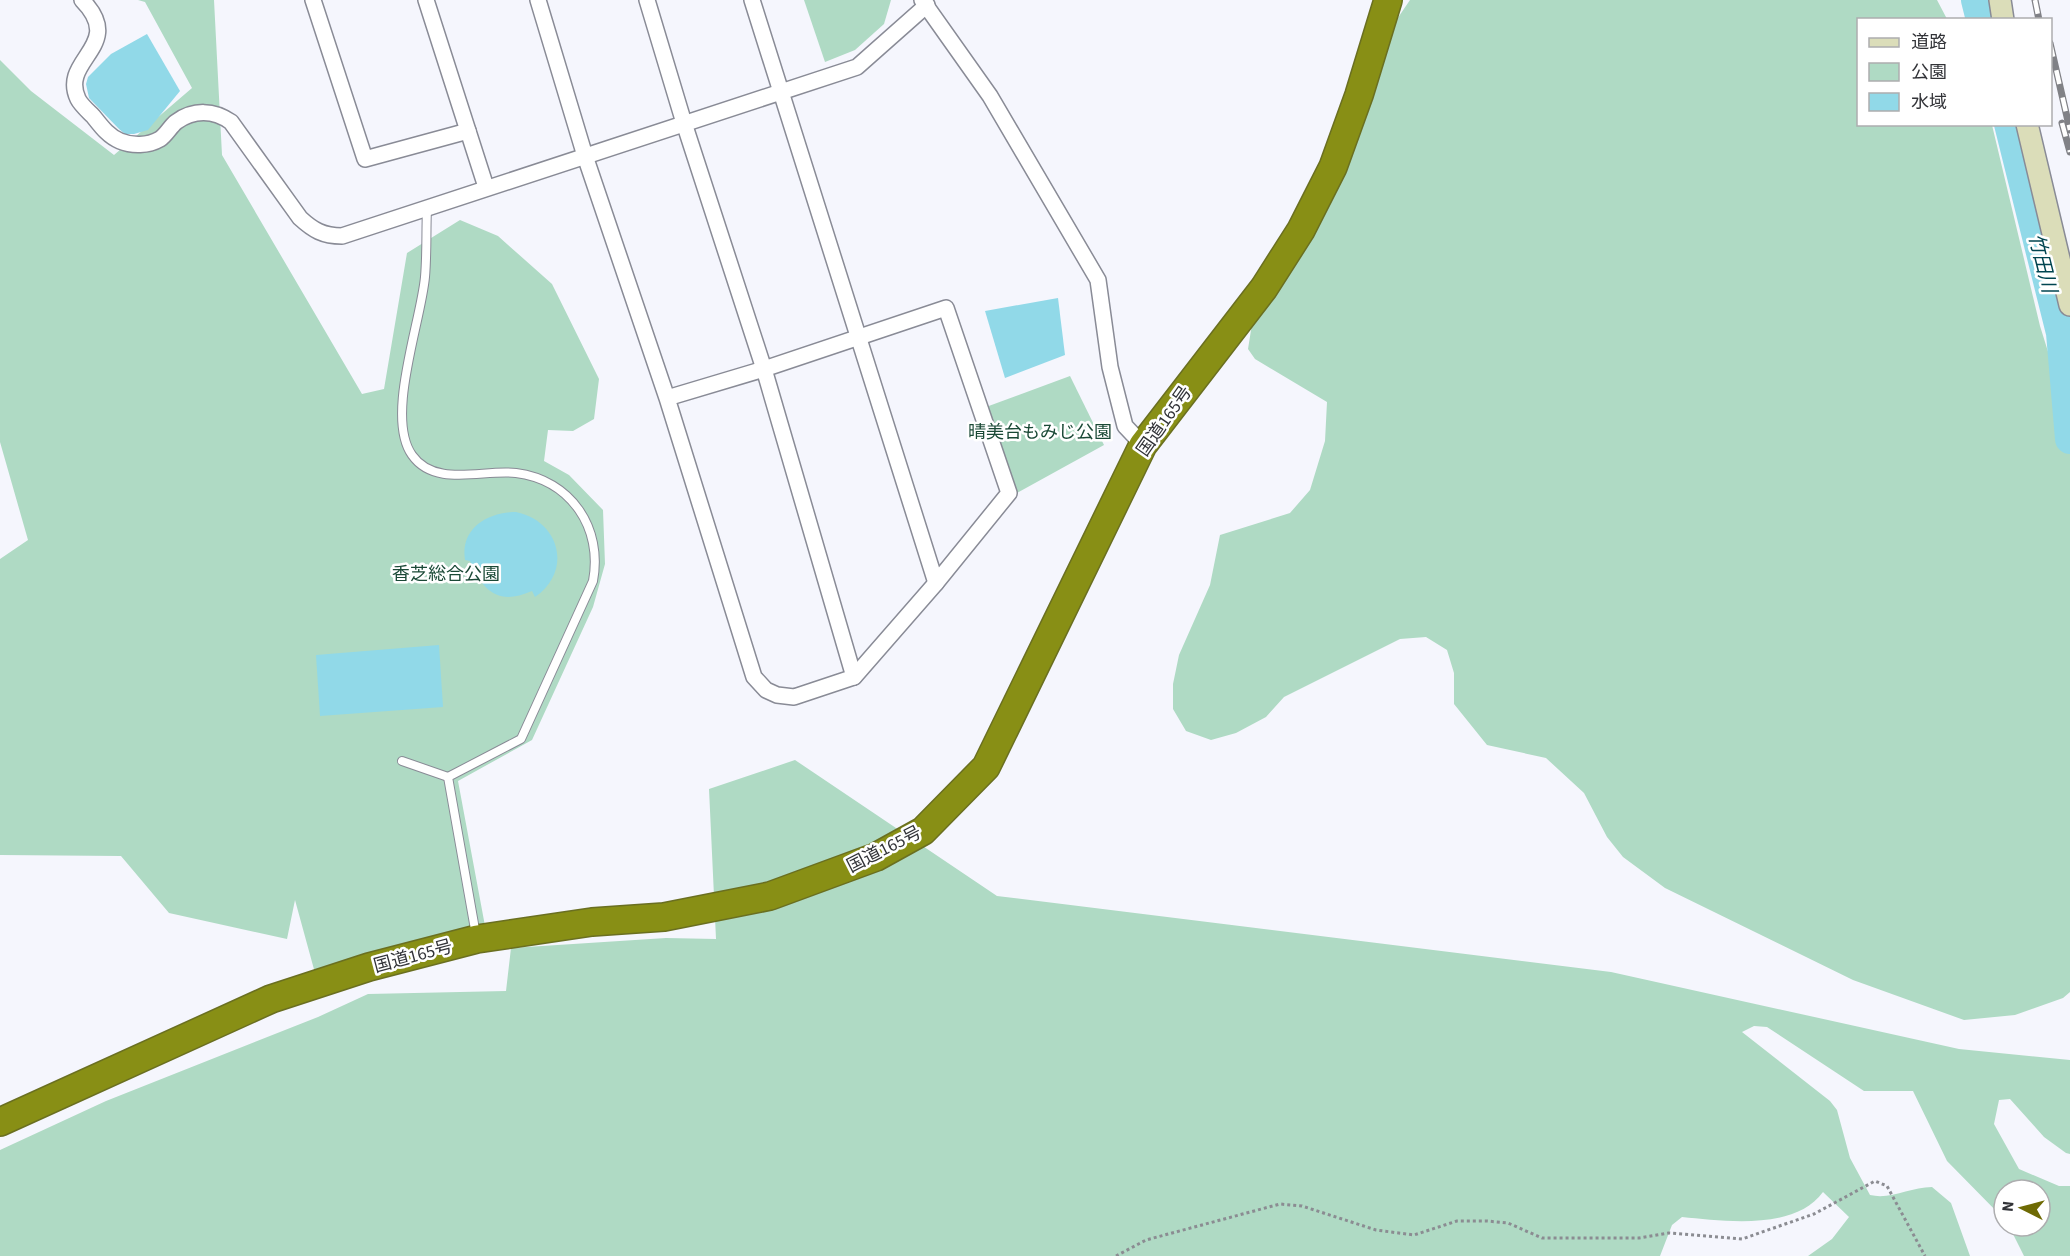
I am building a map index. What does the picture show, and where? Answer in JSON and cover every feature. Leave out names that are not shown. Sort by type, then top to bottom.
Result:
[{"type":"highway","name":"国道165号","points":[[0,1122],[271,999],[369,967],[477,939],[592,922],[664,917],[770,896],[876,857],[923,831],[986,767],[1143,445],[1264,288],[1302,230],[1333,167],[1359,95],[1388,0]]},
{"type":"main road","points":[[2000,0],[2003,18]]},
{"type":"main road","points":[[2027,126],[2070,305]]},
{"type":"street","points":[[82,0],[91,9],[97,21],[98,38],[81,63],[76,76],[75,88],[78,99],[110,136],[137,145],[143,144],[160,138],[190,114],[204,112],[220,115],[231,122],[300,218],[314,230],[328,236],[342,236],[857,67],[924,3],[990,96],[1098,280],[1110,367],[1125,426],[1143,445]]},
{"type":"street","points":[[314,0],[365,159],[468,130]]},
{"type":"street","points":[[426,0],[486,187]]},
{"type":"street","points":[[538,0],[585,156],[667,399],[754,677],[766,690],[777,695],[794,697],[854,677],[936,583],[1009,493],[946,308],[667,399]]},
{"type":"street","points":[[646,0],[764,369],[854,677]]},
{"type":"street","points":[[752,0],[936,583]]},
{"type":"lane","points":[[402,761],[448,777],[521,739],[593,582],[595,554],[587,521],[578,508],[557,489],[528,476],[514,473],[444,474],[427,468],[412,456],[404,437],[401,410],[425,278],[427,208]]},
{"type":"lane","points":[[448,777],[477,939]]},
{"type":"path","points":[[1116,1256],[1146,1240],[1280,1204],[1302,1206],[1376,1230],[1414,1234],[1457,1221],[1487,1221],[1508,1223],[1542,1238],[1639,1238],[1669,1233],[1742,1239],[1814,1214],[1875,1181],[1887,1186],[1925,1256]]},
{"type":"green space","name":"香芝総合公園","points":[[138,0],[214,0],[222,155],[362,394],[384,389],[407,253],[460,220],[498,236],[552,284],[599,379],[594,419],[573,431],[548,430],[544,461],[569,475],[603,510],[605,564],[593,607],[532,740],[458,781],[485,926],[315,973],[295,900],[287,939],[169,913],[121,856],[0,855],[0,559],[28,540],[0,442],[0,60],[31,91],[114,155],[192,88],[145,2]]},
{"type":"green space","points":[[804,0],[891,0],[884,24],[855,50],[825,62]]},
{"type":"green space","points":[[1410,0],[1937,0],[1946,18],[1857,18],[1857,126],[1992,126],[2040,326],[2070,422],[2070,992],[2063,998],[2015,1015],[1964,1020],[1853,980],[1665,888],[1623,857],[1607,837],[1584,793],[1546,758],[1487,745],[1454,704],[1454,673],[1447,650],[1426,637],[1400,639],[1284,697],[1266,717],[1236,733],[1211,740],[1186,731],[1173,709],[1173,684],[1179,655],[1210,585],[1220,535],[1290,513],[1310,490],[1325,441],[1327,402],[1255,359],[1248,349],[1252,324],[1393,25]]},
{"type":"green space","name":"晴美台もみじ公園","points":[[1070,376],[1104,445],[1015,494],[986,407]]},
{"type":"green space","points":[[795,760],[997,896],[1611,972],[1959,1049],[2070,1060],[2070,1154],[2044,1137],[2010,1099],[1999,1100],[1994,1124],[2019,1169],[2040,1178],[1992,1178],[1992,1207],[1947,1161],[1913,1091],[1864,1091],[1767,1027],[1754,1026],[1742,1032],[1830,1101],[1837,1110],[1850,1158],[1870,1195],[1893,1195],[1932,1187],[1951,1203],[1970,1256],[1808,1256],[1832,1239],[1849,1217],[1823,1192],[1811,1204],[1795,1213],[1777,1218],[1738,1221],[1682,1217],[1672,1225],[1660,1256],[0,1256],[0,1150],[106,1101],[318,1017],[368,994],[506,991],[511,948],[666,938],[716,939],[709,789]]},
{"type":"green space","points":[[2052,1183],[2070,1186],[2070,1256],[2024,1256],[2015,1238],[2052,1238]]},
{"type":"water","points":[[147,34],[180,91],[148,130],[125,134],[89,98],[86,84],[88,77],[111,54]]},
{"type":"water","points":[[1058,298],[1065,355],[1005,378],[985,311]]},
{"type":"water","points":[[516,512],[531,517],[543,525],[556,548],[557,561],[554,574],[547,586],[535,597],[532,591],[510,597],[493,593],[480,580],[470,561],[465,560],[467,539],[478,524],[496,515]]},
{"type":"water","points":[[439,645],[443,707],[320,716],[316,655]]},
{"type":"waterway","name":"竹田川","points":[[1976,0],[1980,18]]},
{"type":"waterway","name":"竹田川","points":[[2009,126],[2061,333],[2070,439]]},
{"type":"railway","points":[[2035,0],[2039,18]]},
{"type":"railway","points":[[2052,52],[2070,130]]},
{"type":"railway","points":[[2062,123],[2070,152]]}]
